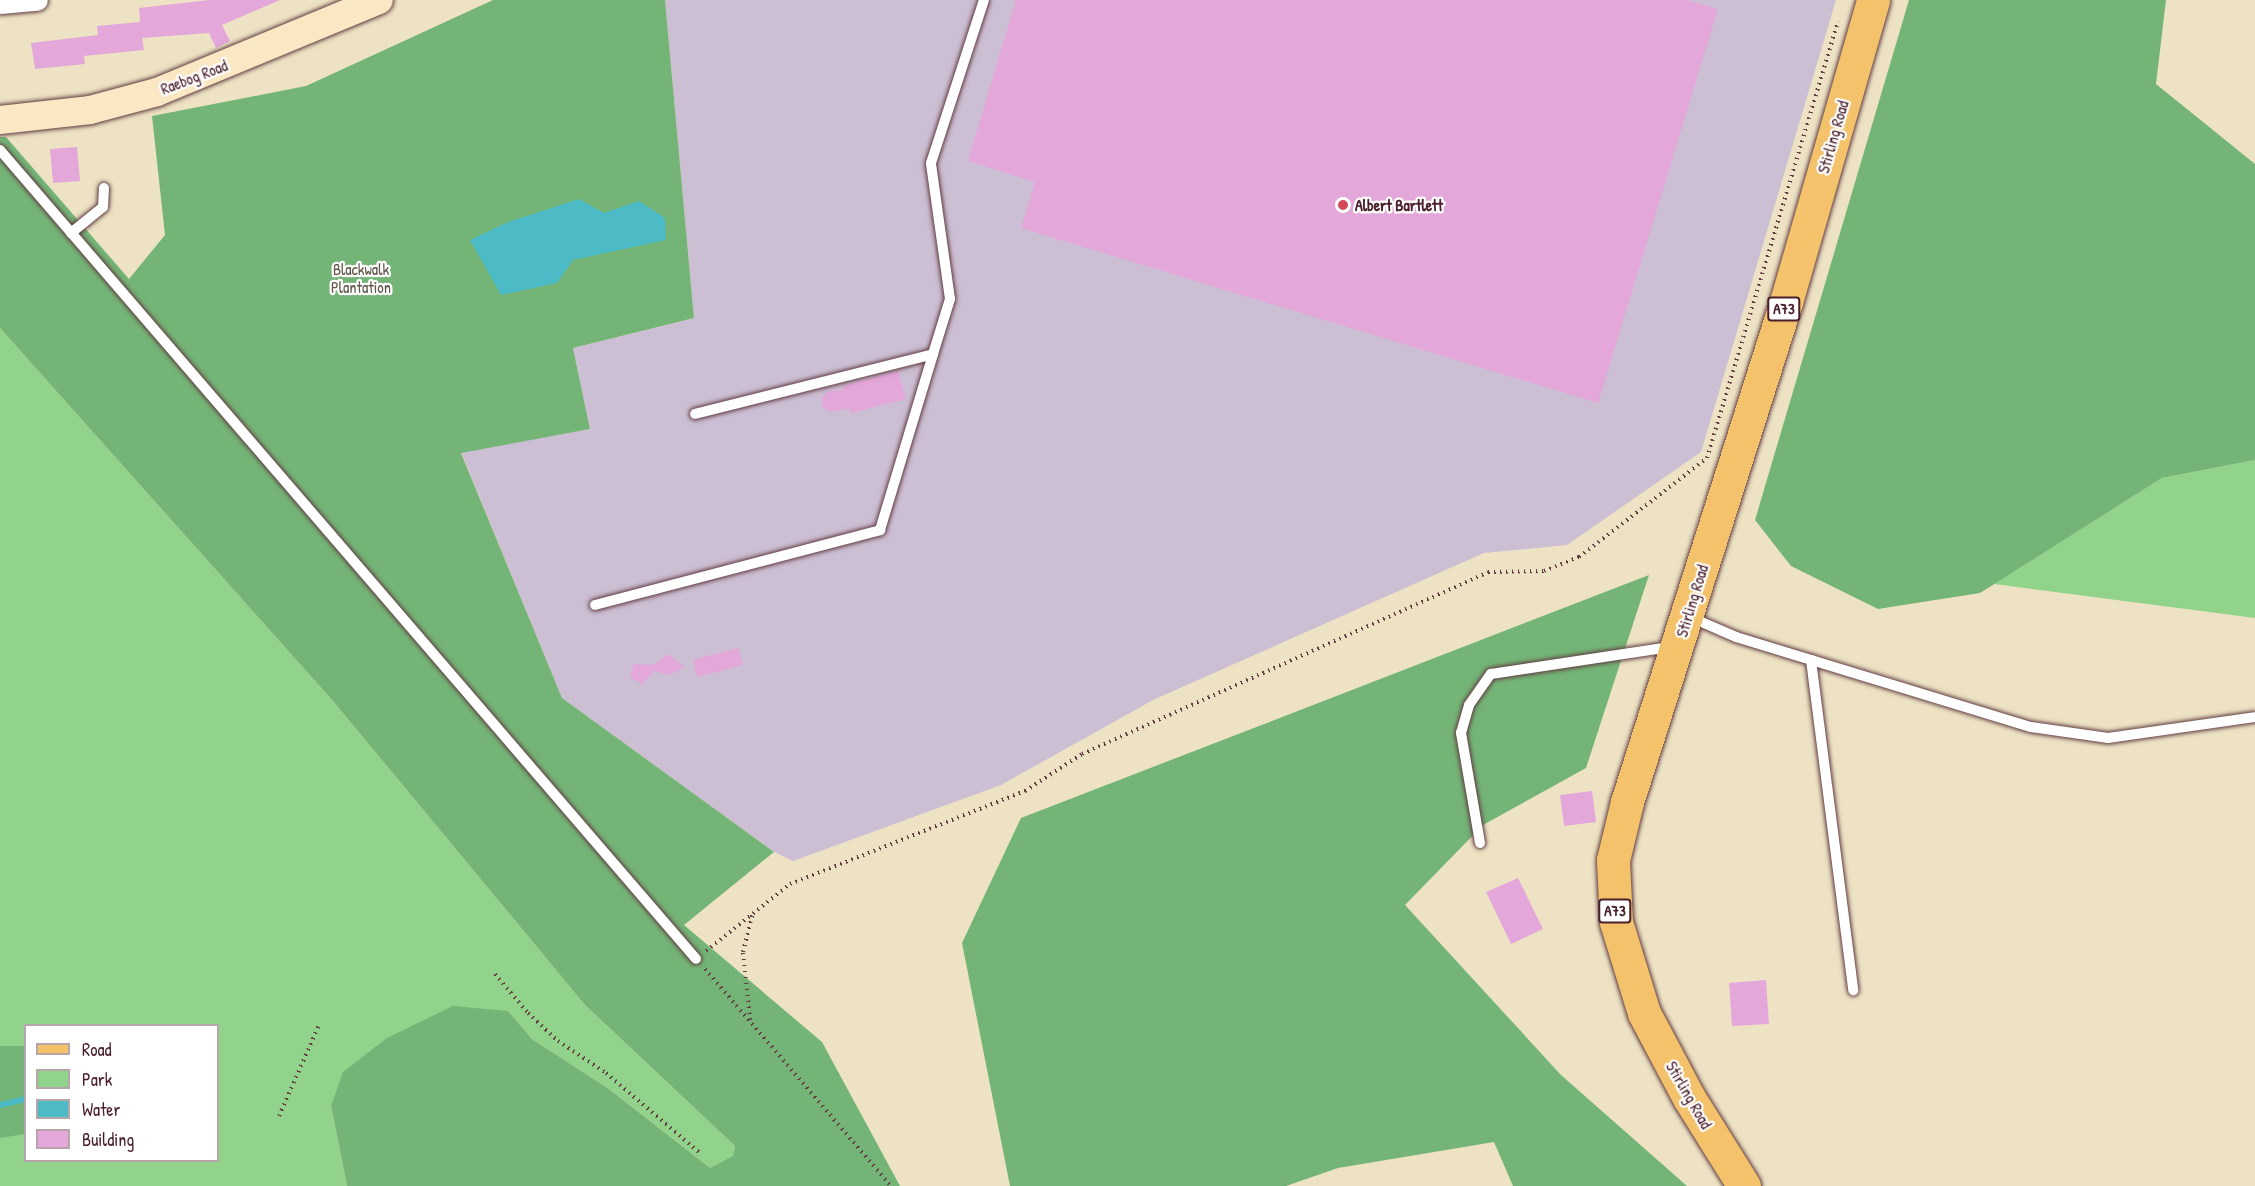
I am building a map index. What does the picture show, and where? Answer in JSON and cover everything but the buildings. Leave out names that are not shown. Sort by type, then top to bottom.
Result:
[{"type":"main road","name":"Raebog Road","points":[[0,120],[90,110],[157,92],[379,0]]},
{"type":"main road","name":"Stirling Road","points":[[1744,1186],[1689,1098],[1644,1013],[1616,922],[1613,861],[1627,802],[1786,302],[1873,0]]},
{"type":"street","points":[[2,2],[37,0]]},
{"type":"lane","points":[[595,604],[880,530],[950,298],[931,163],[984,0]]},
{"type":"lane","points":[[0,150],[696,959]]},
{"type":"lane","points":[[71,233],[104,207],[104,188]]},
{"type":"lane","points":[[695,414],[933,354]]},
{"type":"lane","points":[[1687,615],[1736,637],[2031,727],[2108,738],[2255,717]]},
{"type":"lane","points":[[1480,843],[1461,733],[1469,705],[1491,674],[1678,646]]},
{"type":"lane","points":[[1811,660],[1853,990]]},
{"type":"path","points":[[891,1186],[696,959],[790,884],[1025,791],[1082,754],[1488,572],[1544,571],[1579,557],[1707,458],[1841,11]]},
{"type":"path","points":[[750,1021],[743,952],[753,912]]},
{"type":"path","points":[[495,974],[558,1041],[606,1073],[700,1153]]},
{"type":"path","points":[[279,1116],[319,1025]]},
{"type":"shaded area","points":[[665,0],[1836,0],[1701,452],[1567,545],[1484,553],[1153,700],[1001,785],[793,861],[774,852],[562,698],[461,452],[590,429],[573,348],[694,318]]},
{"type":"green space","name":"Blackwalk Plantation","points":[[493,0],[665,0],[694,318],[573,348],[590,429],[461,453],[562,698],[774,852],[684,925],[822,1042],[900,1186],[347,1186],[331,1106],[343,1072],[387,1038],[453,1006],[508,1011],[532,1039],[609,1089],[710,1168],[733,1156],[735,1146],[585,1005],[333,701],[0,328],[0,137],[6,137],[129,279],[165,235],[152,116],[306,86]]},
{"type":"green space","points":[[1909,0],[2166,0],[2156,84],[2255,164],[2255,460],[2162,478],[1980,593],[1878,609],[1791,566],[1755,520]]},
{"type":"green space","points":[[0,328],[333,701],[585,1005],[735,1146],[734,1156],[710,1168],[609,1089],[532,1039],[508,1011],[331,1106],[347,1186],[0,1186],[0,1138],[17,1134],[24,1134],[24,1162],[219,1162],[219,1024],[24,1024],[24,1046],[0,1046]]},
{"type":"green space","points":[[2255,460],[2255,618],[1994,584],[2162,478]]},
{"type":"green space","points":[[1649,575],[1586,768],[1483,825],[1405,905],[1561,1075],[1687,1186],[1513,1186],[1494,1142],[1338,1168],[1286,1186],[1010,1186],[962,943],[1021,818]]},
{"type":"green space","points":[[0,1046],[24,1046],[24,1134],[0,1138]]},
{"type":"water","points":[[579,199],[604,213],[639,201],[665,218],[666,240],[573,260],[557,283],[501,295],[470,240],[508,222]]},
{"type":"waterway","points":[[0,1105],[24,1099]]},
{"type":"place","name":"Albert Bartlett","points":[[1343,205]]}]
